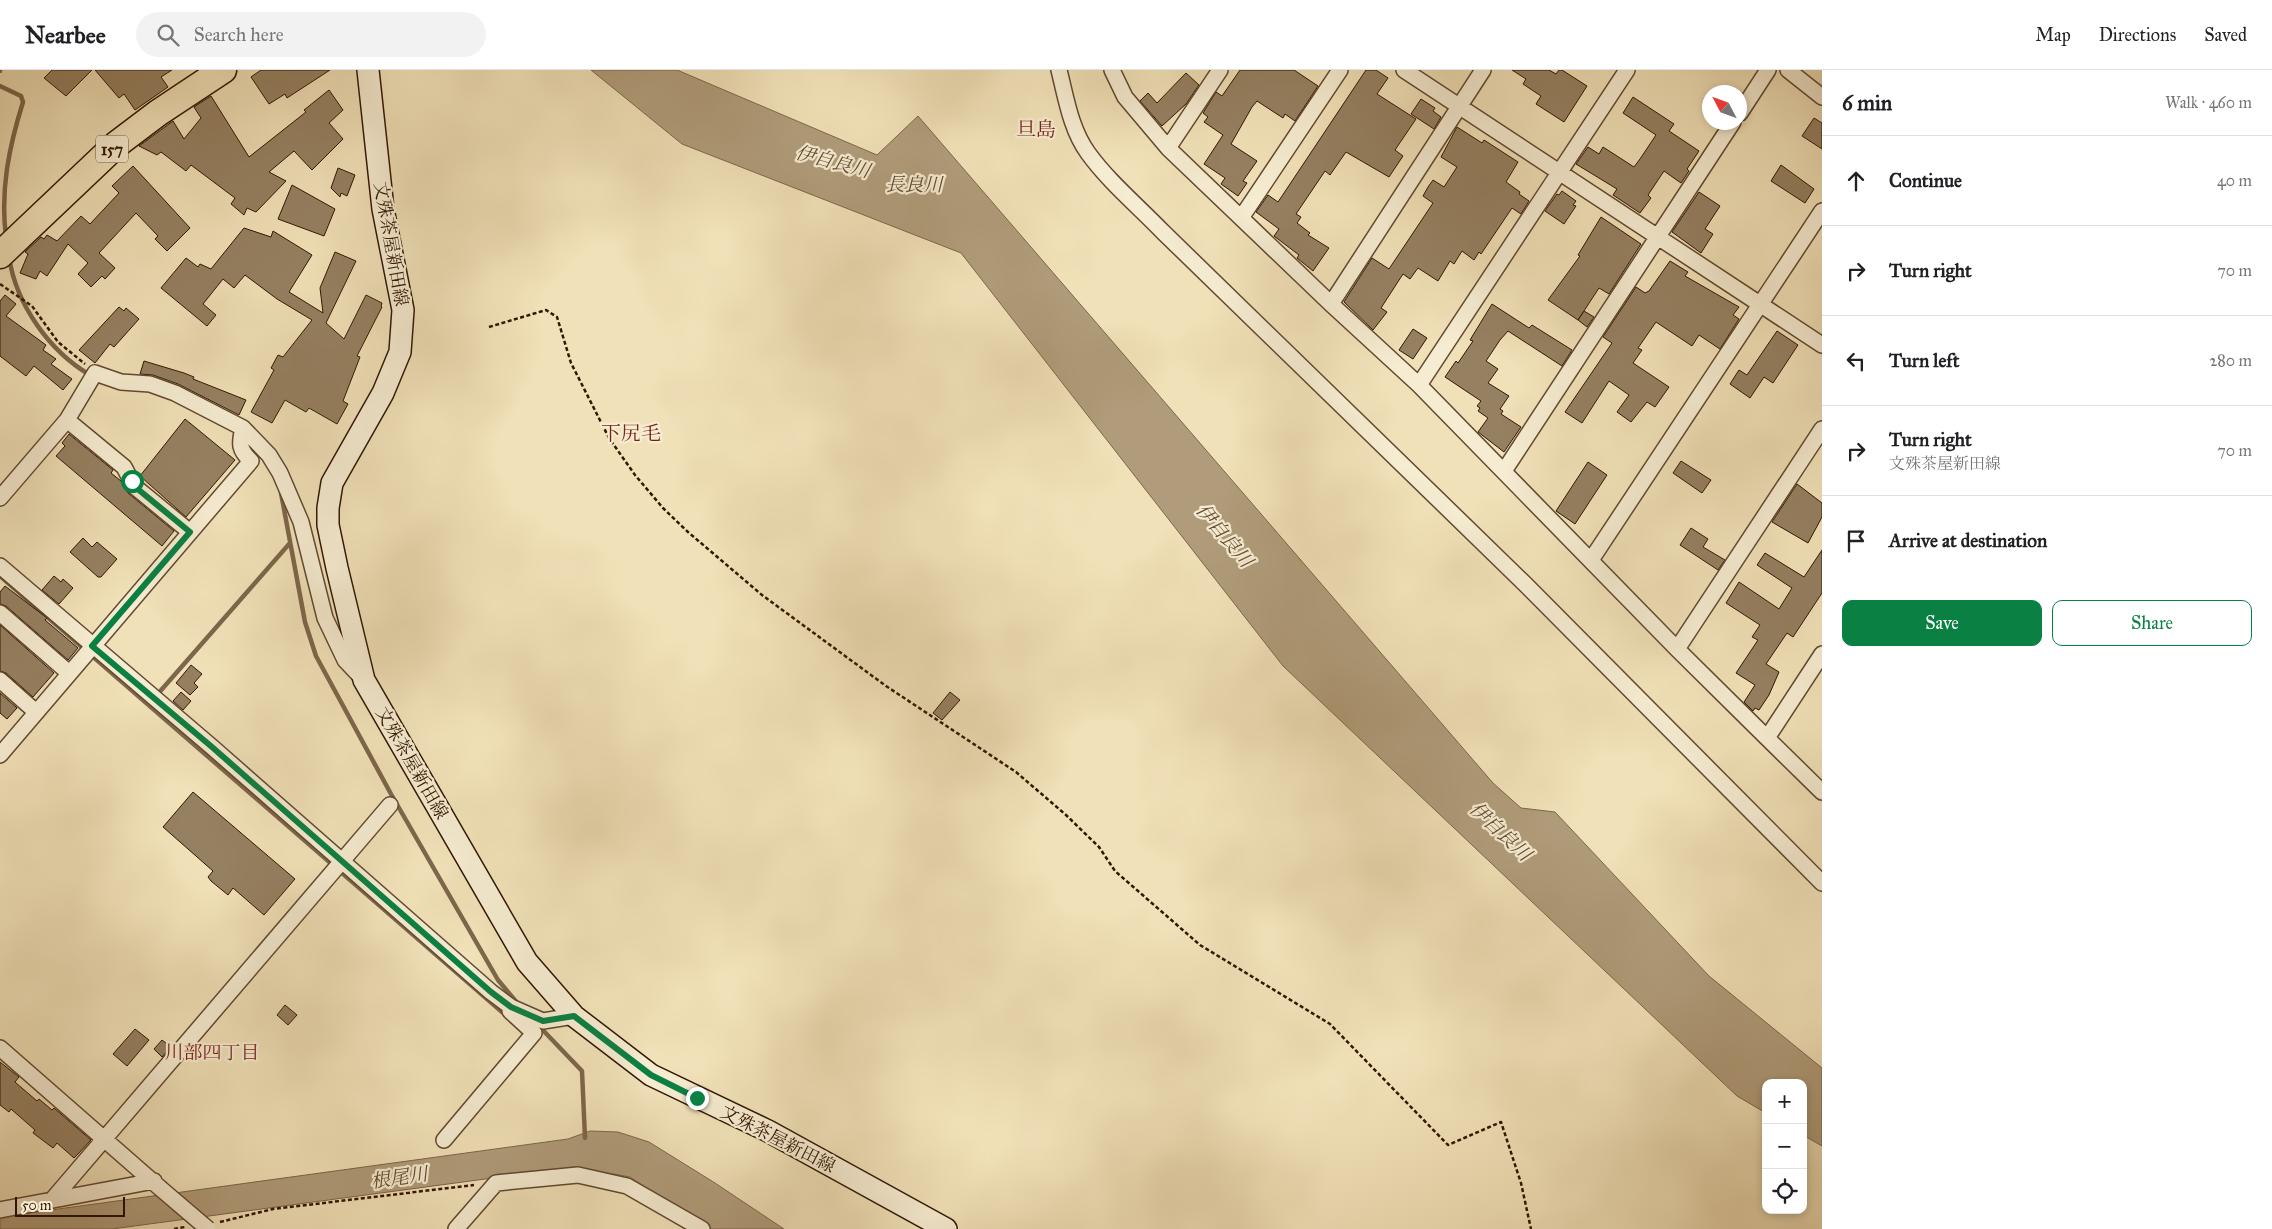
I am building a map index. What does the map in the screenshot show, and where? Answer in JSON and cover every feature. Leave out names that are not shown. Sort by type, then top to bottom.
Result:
[{"type":"highway","name":"157","points":[[5,250],[117,144],[158,113],[223,70]]},
{"type":"main road","name":"文殊茶屋新田線","points":[[368,70],[383,209],[404,310],[400,352],[383,393],[332,483],[328,508],[328,525],[364,680],[527,962],[574,1016],[651,1075],[768,1131],[946,1229]]},
{"type":"street","points":[[1058,70],[1071,118],[1087,152],[1106,173],[1170,239],[1524,583],[1822,883]]},
{"type":"street","points":[[1112,70],[1125,97],[1168,148],[1330,304],[1419,385],[1677,649],[1822,792]]},
{"type":"street","points":[[1168,148],[1220,70]]},
{"type":"street","points":[[1242,218],[1340,70]]},
{"type":"street","points":[[1404,70],[1822,346]]},
{"type":"street","points":[[1330,304],[1484,70]]},
{"type":"street","points":[[1419,385],[1627,70]]},
{"type":"street","points":[[1747,102],[1768,70]]},
{"type":"street","points":[[1788,70],[1822,97]]},
{"type":"street","points":[[1504,471],[1728,130]]},
{"type":"street","points":[[1591,560],[1822,211]]},
{"type":"street","points":[[0,498],[67,420],[95,373],[121,382],[150,384],[175,393],[243,428],[269,455],[280,473],[301,522],[325,618],[346,660],[364,680]]},
{"type":"street","points":[[67,420],[124,467],[134,486],[190,532]]},
{"type":"street","points":[[0,755],[251,461],[242,453],[239,444],[243,428]]},
{"type":"street","points":[[1677,649],[1822,430]]},
{"type":"street","points":[[0,566],[212,747],[491,992],[534,1033],[444,1140]]},
{"type":"street","points":[[0,613],[69,673]]},
{"type":"street","points":[[1767,738],[1822,654]]},
{"type":"street","points":[[0,680],[36,712]]},
{"type":"street","points":[[52,1200],[390,805]]},
{"type":"street","points":[[491,992],[511,1007],[543,1021],[574,1016]]},
{"type":"street","points":[[0,1048],[157,1185],[212,1226]]},
{"type":"street","points":[[456,1229],[496,1183],[578,1175],[627,1186],[692,1227]]},
{"type":"street","points":[[0,1210],[52,1200],[157,1185]]},
{"type":"path","points":[[0,284],[32,306],[58,342],[95,373]]},
{"type":"path","points":[[489,327],[546,310],[557,317],[571,363],[610,438],[635,475],[663,508],[688,532],[762,595],[886,686],[1016,772],[1066,815],[1099,847],[1116,870],[1200,945],[1330,1024],[1448,1145],[1501,1122],[1521,1183],[1531,1229]]},
{"type":"path","points":[[212,1226],[273,1209],[496,1183]]},
{"type":"path","points":[[174,1229],[191,1227]]},
{"type":"water","name":"長良川","points":[[591,70],[677,70],[877,155],[918,116],[1493,783],[1521,808],[1555,812],[1709,976],[1822,1068],[1822,1146],[1807,1137],[1807,1079],[1762,1079],[1762,1111],[1737,1096],[1283,666],[961,253],[682,144]]},
{"type":"water","name":"根尾川","points":[[590,1131],[618,1132],[649,1142],[784,1229],[709,1229],[630,1177],[575,1167],[112,1229],[0,1229],[0,1217],[568,1139]]},
{"type":"building","points":[[52,70],[92,70],[66,96],[44,78]]},
{"type":"building","points":[[95,70],[172,70],[161,77],[168,87],[135,110],[124,94],[119,98]]},
{"type":"building","points":[[261,70],[330,70],[287,98],[285,94],[269,104],[251,77]]},
{"type":"building","points":[[1240,70],[1294,70],[1318,86],[1295,121],[1285,114],[1283,118],[1257,101],[1252,107],[1231,144],[1257,161],[1243,181],[1247,183],[1238,196],[1221,184],[1225,178],[1204,164],[1223,135],[1204,122],[1208,117],[1203,113],[1216,92],[1222,96]]},
{"type":"building","points":[[1366,70],[1376,70],[1388,78],[1377,94],[1416,119],[1395,150],[1403,156],[1389,177],[1346,152],[1330,175],[1325,171],[1296,214],[1301,217],[1297,223],[1310,233],[1308,235],[1329,248],[1313,271],[1297,258],[1299,255],[1274,236],[1279,229],[1256,212],[1268,195],[1278,202]]},
{"type":"building","points":[[1512,70],[1549,70],[1556,74],[1559,70],[1562,70],[1587,86],[1564,122],[1536,104],[1541,96],[1523,84],[1526,79]]},
{"type":"building","points":[[1186,73],[1199,85],[1186,104],[1162,126],[1140,101],[1148,93],[1157,103]]},
{"type":"building","points":[[329,90],[343,110],[329,123],[343,139],[312,170],[294,151],[269,172],[286,181],[256,212],[247,208],[244,215],[231,204],[235,198],[191,165],[186,171],[161,152],[157,155],[139,146],[173,121],[184,139],[201,118],[194,107],[211,96],[249,157],[306,112],[304,110]]},
{"type":"building","points":[[1633,97],[1674,124],[1669,131],[1699,151],[1687,169],[1689,171],[1681,183],[1664,171],[1648,195],[1651,198],[1640,213],[1613,195],[1617,189],[1576,164],[1588,147],[1599,154],[1603,147],[1634,167],[1656,135],[1623,113]]},
{"type":"building","points":[[1421,99],[1435,108],[1433,111],[1441,117],[1434,129],[1411,114]]},
{"type":"building","points":[[1814,118],[1822,123],[1822,149],[1802,136]]},
{"type":"building","points":[[1457,127],[1482,143],[1484,140],[1518,162],[1506,182],[1529,201],[1521,214],[1512,208],[1481,254],[1479,252],[1474,260],[1462,251],[1454,264],[1450,261],[1438,281],[1418,268],[1410,279],[1403,274],[1381,308],[1387,312],[1373,330],[1344,302],[1372,258],[1389,269],[1433,203],[1423,196],[1428,187],[1433,180],[1444,187],[1457,167],[1441,157]]},
{"type":"building","points":[[1781,165],[1814,189],[1805,203],[1771,181]]},
{"type":"building","points":[[133,166],[190,228],[167,251],[155,239],[158,236],[136,213],[99,253],[115,268],[105,279],[102,276],[91,287],[78,274],[88,263],[68,244],[47,276],[40,271],[36,279],[20,273],[28,254],[25,252],[41,237],[44,239],[47,235],[57,241],[81,216],[90,224],[119,193],[112,186]]},
{"type":"building","points":[[338,168],[355,175],[347,196],[341,193],[340,197],[331,188]]},
{"type":"building","points":[[292,185],[335,209],[324,236],[278,219]]},
{"type":"building","points":[[1562,191],[1576,201],[1573,205],[1576,206],[1564,224],[1545,211],[1557,194],[1559,195]]},
{"type":"building","points":[[1699,192],[1720,206],[1705,229],[1713,234],[1701,253],[1672,232]]},
{"type":"building","points":[[1601,217],[1641,244],[1609,294],[1599,288],[1578,320],[1548,300],[1580,256],[1578,255]]},
{"type":"building","points":[[244,228],[271,237],[273,231],[312,255],[289,292],[323,313],[320,288],[335,252],[356,261],[326,323],[344,339],[366,295],[382,303],[382,307],[357,356],[360,357],[343,401],[348,404],[337,424],[309,408],[306,412],[285,400],[272,423],[251,412],[274,370],[271,368],[278,355],[283,357],[312,320],[277,299],[245,275],[234,288],[223,279],[203,304],[216,315],[207,326],[161,288],[186,258],[198,267],[200,264],[211,269]]},
{"type":"building","points":[[1670,261],[1688,272],[1685,276],[1739,307],[1733,315],[1739,319],[1720,349],[1699,335],[1692,346],[1656,322],[1638,348],[1642,350],[1633,363],[1669,387],[1655,407],[1647,402],[1631,422],[1617,412],[1629,395],[1609,381],[1582,423],[1565,412],[1612,343],[1603,337],[1636,287],[1645,293],[1649,291]]},
{"type":"building","points":[[5,295],[16,304],[6,316],[46,345],[43,350],[56,359],[51,364],[72,379],[63,390],[34,366],[26,376],[0,356],[0,301]]},
{"type":"building","points":[[1492,304],[1529,328],[1532,325],[1572,350],[1562,366],[1508,331],[1486,361],[1498,369],[1488,383],[1509,396],[1500,409],[1503,411],[1501,414],[1521,427],[1504,452],[1478,432],[1488,418],[1478,411],[1480,408],[1477,406],[1481,401],[1445,377],[1456,361],[1458,363],[1473,341],[1470,340]]},
{"type":"building","points":[[119,307],[124,311],[126,308],[139,319],[114,347],[110,344],[95,363],[79,350]]},
{"type":"building","points":[[1584,311],[1594,317],[1587,327],[1578,320]]},
{"type":"building","points":[[1413,329],[1427,338],[1413,359],[1399,350]]},
{"type":"building","points":[[1777,331],[1798,345],[1773,383],[1764,377],[1750,398],[1730,384],[1739,370],[1747,375]]},
{"type":"building","points":[[144,361],[184,373],[194,377],[193,379],[246,400],[239,415],[178,384],[153,375],[140,374]]},
{"type":"building","points":[[185,419],[235,460],[186,517],[140,476]]},
{"type":"building","points":[[69,434],[113,470],[111,473],[121,481],[128,493],[174,531],[162,546],[56,456],[65,446],[62,443]]},
{"type":"building","points":[[1681,461],[1711,480],[1702,493],[1673,473]]},
{"type":"building","points":[[1588,462],[1607,475],[1575,524],[1556,511]]},
{"type":"building","points":[[1797,484],[1822,503],[1822,517],[1808,543],[1772,522]]},
{"type":"building","points":[[1691,528],[1708,539],[1703,547],[1725,560],[1718,570],[1680,545]]},
{"type":"building","points":[[83,538],[92,547],[97,542],[117,559],[101,577],[98,577],[70,552]]},
{"type":"building","points":[[1822,550],[1822,593],[1793,637],[1787,633],[1766,664],[1779,672],[1769,695],[1759,710],[1755,708],[1753,711],[1744,702],[1755,685],[1736,673],[1758,640],[1752,637],[1760,625],[1726,603],[1739,582],[1779,609],[1792,588],[1757,565],[1765,553],[1804,577]]},
{"type":"building","points":[[54,576],[61,582],[63,579],[73,588],[59,604],[42,590]]},
{"type":"building","points":[[5,586],[47,618],[45,620],[78,648],[68,660],[6,606],[0,604],[0,592]]},
{"type":"building","points":[[0,625],[54,673],[33,697],[6,673],[0,671]]},
{"type":"building","points":[[191,665],[202,674],[194,683],[198,687],[190,695],[176,683]]},
{"type":"building","points":[[181,692],[191,701],[183,710],[173,701]]},
{"type":"building","points":[[950,692],[960,700],[942,720],[933,713]]},
{"type":"building","points":[[0,693],[17,708],[7,719],[0,713]]},
{"type":"building","points":[[193,792],[295,879],[264,915],[233,888],[228,895],[211,881],[208,877],[213,871],[163,827]]},
{"type":"building","points":[[285,1005],[297,1015],[288,1025],[277,1015]]},
{"type":"building","points":[[135,1029],[149,1040],[127,1066],[113,1054]]},
{"type":"building","points":[[162,1040],[171,1047],[162,1057],[154,1049]]},
{"type":"building","points":[[0,1062],[19,1077],[15,1082],[37,1101],[39,1099],[52,1110],[54,1108],[91,1140],[74,1158],[57,1143],[53,1148],[33,1133],[35,1130],[11,1109],[9,1112],[0,1105]]},
{"type":"waterway","points":[[0,86],[21,96],[23,102],[7,169],[4,202],[6,237]]},
{"type":"waterway","points":[[9,257],[19,292],[37,325],[61,353],[90,375]]},
{"type":"waterway","points":[[281,493],[305,622],[316,656],[391,794],[498,980],[519,1005]]},
{"type":"waterway","points":[[156,696],[290,543]]},
{"type":"waterway","points":[[0,576],[502,1012],[508,1010]]},
{"type":"waterway","points":[[537,1024],[582,1071],[585,1138]]},
{"type":"district","name":"旦島","points":[[1036,129]]},
{"type":"district","name":"下尻毛","points":[[631,433]]},
{"type":"district","name":"川部四丁目","points":[[212,1052]]},
{"type":"route","points":[[132,481],[134,486],[190,532],[92,646],[212,747],[491,992],[511,1007],[543,1021],[574,1016],[621,1054],[651,1075],[697,1098]]},
{"type":"water label","name":"伊自良川","points":[[833,161]]},
{"type":"water label","name":"伊自良川","points":[[1225,535]]},
{"type":"water label","name":"伊自良川","points":[[1501,831]]}]
